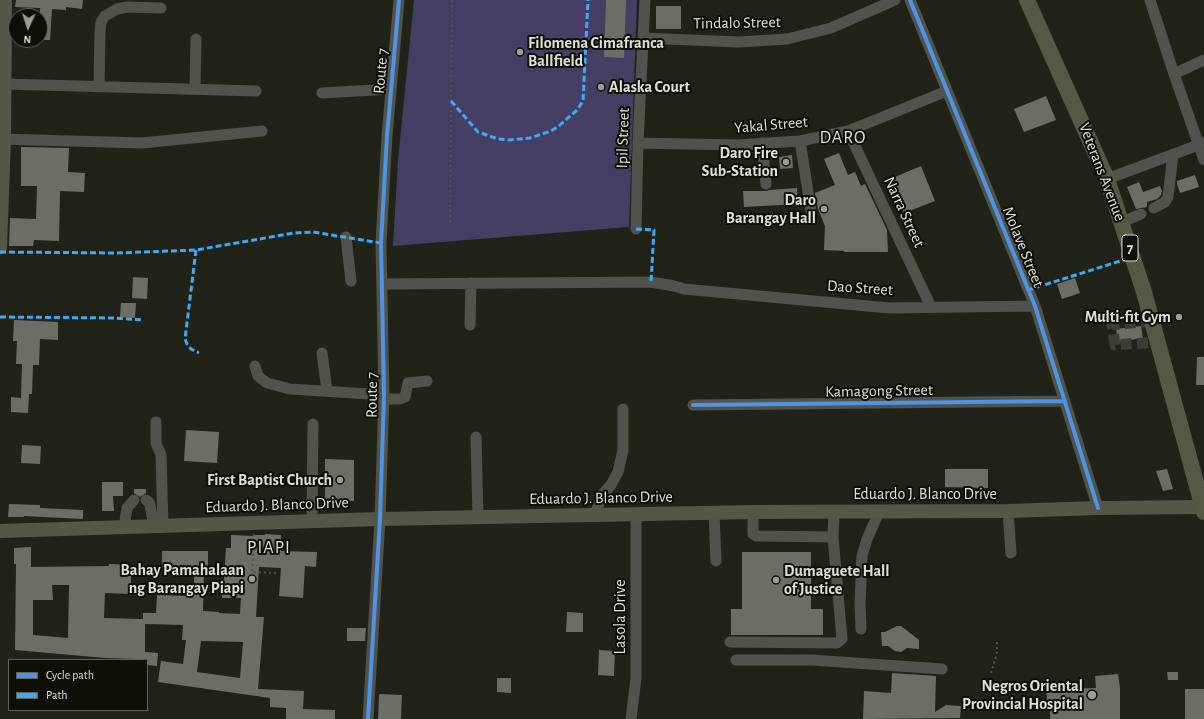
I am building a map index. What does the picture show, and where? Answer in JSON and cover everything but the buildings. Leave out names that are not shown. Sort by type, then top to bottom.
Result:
[{"type":"highway","name":"Veterans Avenue","points":[[1027,0],[1107,179],[1122,222],[1144,292],[1204,509]]},
{"type":"main road","points":[[0,247],[5,0]]},
{"type":"main road","name":"Eduardo J. Blanco Drive","points":[[0,531],[380,519],[636,514],[1008,511],[1098,508],[1204,509]]},
{"type":"street","name":"Route 7","points":[[368,719],[380,519],[384,397],[382,237],[392,89],[400,0]]},
{"type":"street","name":"Ipil Street","points":[[636,229],[644,0]]},
{"type":"street","name":"Tindalo Street","points":[[643,38],[739,42],[787,38],[830,28],[895,0]]},
{"type":"street","name":"Molave Street","points":[[910,0],[1034,306],[1098,508]]},
{"type":"street","points":[[1150,0],[1174,74],[1201,144],[1204,160]]},
{"type":"street","points":[[99,87],[100,31],[101,22],[104,16],[117,9],[127,7],[161,8]]},
{"type":"street","points":[[195,90],[196,39]]},
{"type":"street","points":[[1174,74],[1204,60]]},
{"type":"street","points":[[4,84],[256,91]]},
{"type":"street","points":[[322,93],[392,89]]},
{"type":"street","name":"Yakal Street","points":[[638,143],[737,145],[800,141],[848,131],[947,91]]},
{"type":"street","points":[[2,139],[142,143],[262,131]]},
{"type":"street","name":"Narra Street","points":[[848,131],[931,307]]},
{"type":"street","points":[[800,141],[811,211]]},
{"type":"street","points":[[762,143],[766,184]]},
{"type":"street","points":[[1107,179],[1201,144]]},
{"type":"street","points":[[1154,208],[1165,202],[1168,197],[1173,154]]},
{"type":"street","points":[[1122,222],[1141,214]]},
{"type":"street","points":[[346,237],[351,281]]},
{"type":"street","name":"Dao Street","points":[[383,284],[651,282],[684,289],[889,308],[1034,306]]},
{"type":"street","points":[[470,283],[470,325]]},
{"type":"street","points":[[322,353],[327,391]]},
{"type":"street","points":[[256,366],[258,376],[267,383],[290,389],[327,391],[400,399],[405,397],[408,383],[427,381]]},
{"type":"street","name":"Kamagong Street","points":[[693,405],[1065,401]]},
{"type":"street","points":[[595,515],[602,495],[612,484],[618,472],[623,450],[623,409]]},
{"type":"street","points":[[156,422],[156,443],[161,455],[158,526]]},
{"type":"street","points":[[312,521],[313,424]]},
{"type":"street","points":[[476,437],[478,517]]},
{"type":"street","points":[[124,527],[127,508],[134,500]]},
{"type":"street","points":[[146,500],[149,502],[158,526]]},
{"type":"street","points":[[1008,511],[1011,553]]},
{"type":"street","points":[[753,512],[753,534],[756,536],[833,537]]},
{"type":"street","points":[[730,642],[840,642],[842,639],[833,537],[834,512]]},
{"type":"street","points":[[861,629],[860,604],[862,556],[867,539],[879,512]]},
{"type":"street","points":[[714,513],[716,561]]},
{"type":"street","name":"Lasola Drive","points":[[631,719],[636,678],[636,514]]},
{"type":"street","points":[[736,660],[812,660],[942,668]]},
{"type":"path","points":[[450,222],[452,0]]},
{"type":"path","points":[[254,523],[252,572],[278,574]]},
{"type":"path","points":[[991,673],[998,653],[997,641]]},
{"type":"shaded area","points":[[414,0],[637,0],[629,227],[393,246],[398,160]]},
{"type":"tunnel","points":[[1152,321],[1112,325],[1115,345],[1157,342]]},
{"type":"marked path","points":[[451,101],[478,132],[498,139],[509,140],[530,138],[551,131],[560,125],[577,110],[583,101],[588,0]]},
{"type":"marked path","points":[[636,229],[654,230],[651,282]]},
{"type":"marked path","points":[[0,252],[117,253],[196,250],[294,233],[313,232],[381,243]]},
{"type":"marked path","points":[[196,250],[185,339],[191,349],[199,353]]},
{"type":"marked path","points":[[1028,290],[1133,257]]},
{"type":"marked path","points":[[0,317],[114,318],[144,320]]},
{"type":"cycle path","points":[[368,719],[380,519],[384,395],[381,243],[387,136],[399,0]]},
{"type":"cycle path","points":[[910,0],[1035,306],[1098,508]]},
{"type":"cycle path","points":[[693,405],[1065,401]]},
{"type":"place","name":"Filomena Cimafranca Ballfield","points":[[520,52]]},
{"type":"place","name":"Alaska Court","points":[[601,87]]},
{"type":"place","name":"Daro Fire Sub-Station","points":[[786,162]]},
{"type":"place","name":"Daro Barangay Hall","points":[[824,209]]},
{"type":"place","name":"Multi-fit Gym","points":[[1179,317]]},
{"type":"place","name":"First Baptist Church","points":[[340,480]]},
{"type":"place","name":"Bahay Pamahalaan ng Barangay Piapi","points":[[252,579]]},
{"type":"place","name":"Dumaguete Hall of Justice","points":[[776,580]]},
{"type":"place","name":"Negros Oriental Provincial Hospital","points":[[1092,695]]},
{"type":"district","name":"DARO","points":[[843,138]]},
{"type":"district","name":"PIAPI","points":[[269,548]]}]
